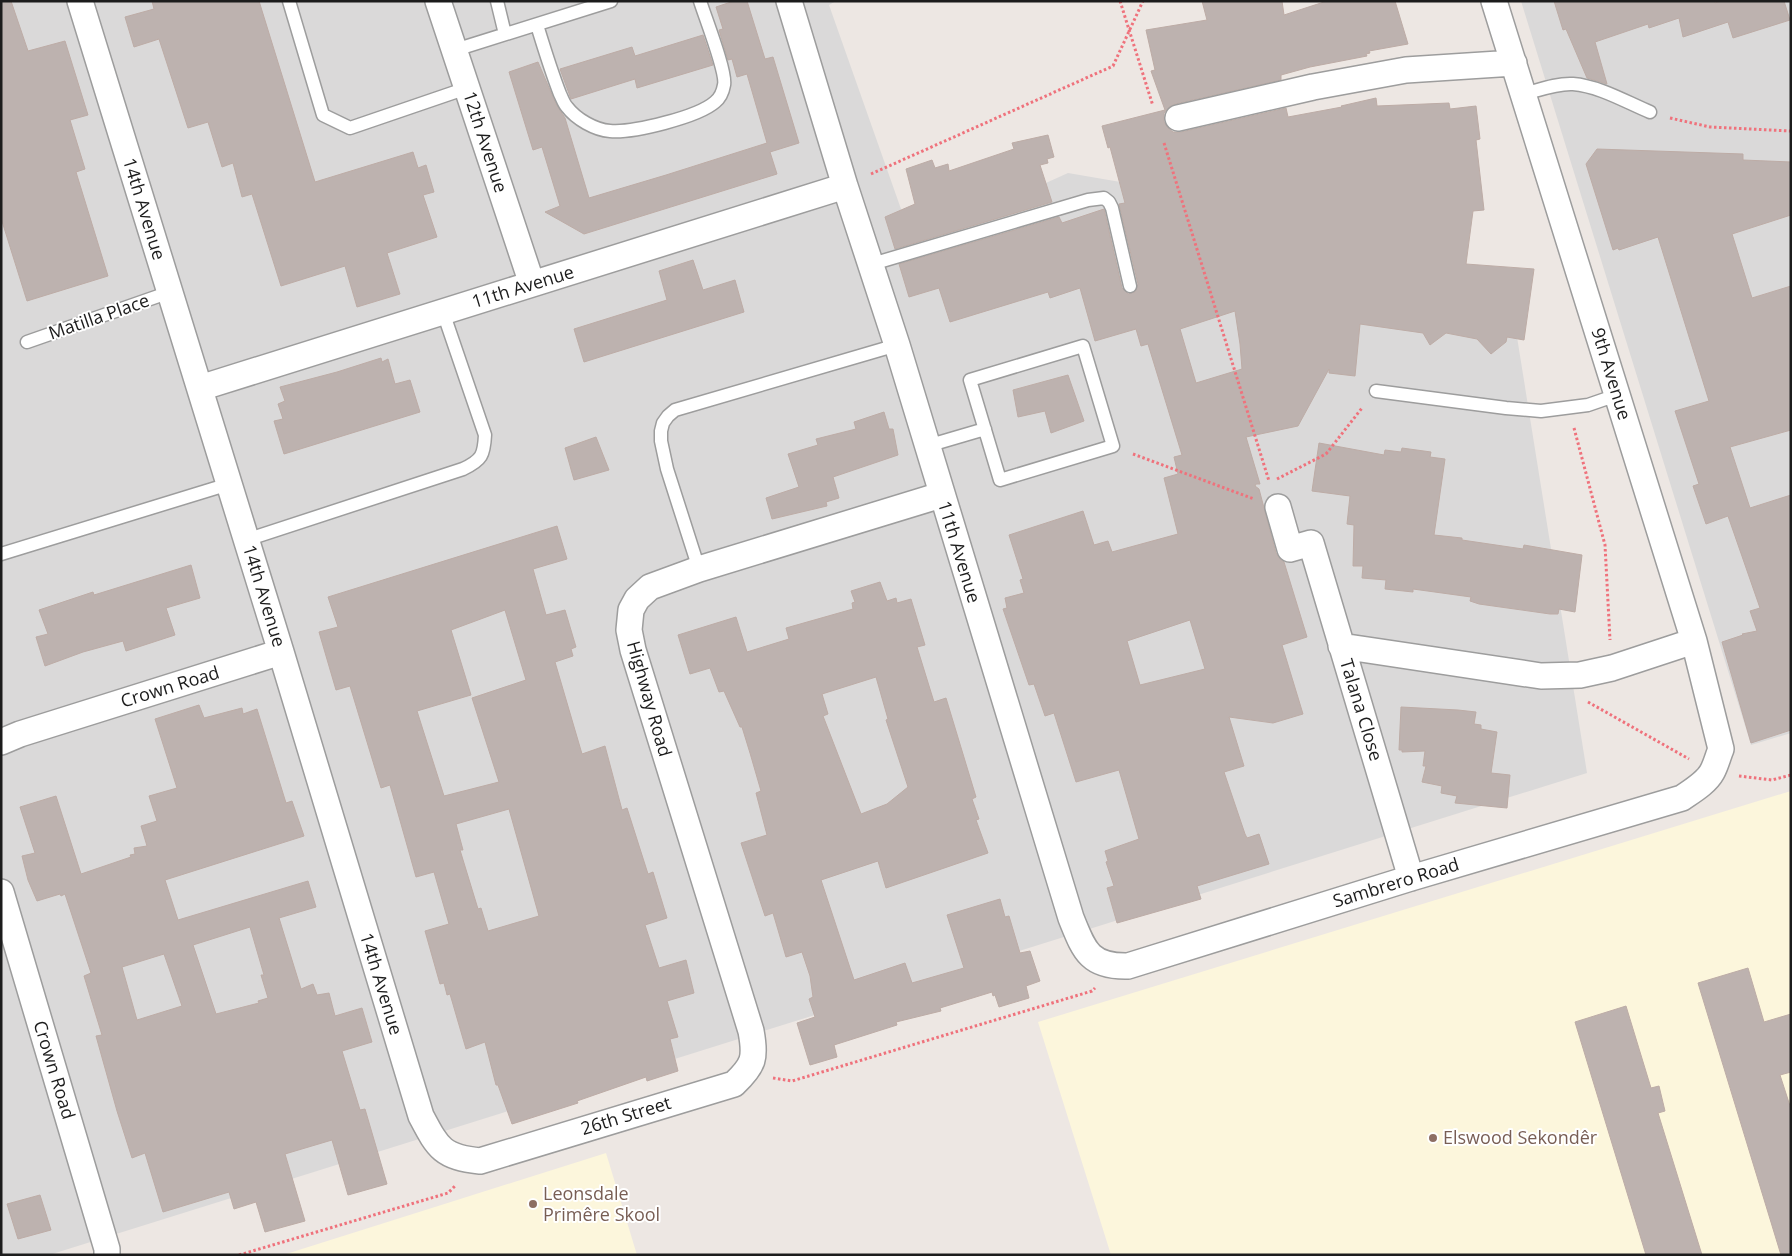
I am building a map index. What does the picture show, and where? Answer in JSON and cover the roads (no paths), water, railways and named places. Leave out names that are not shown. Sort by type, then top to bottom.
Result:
[{"type":"street","name":"14th Avenue","points":[[80,1],[281,652],[421,1116],[435,1142],[447,1153],[460,1159],[480,1160]]},
{"type":"street","name":"12th Avenue","points":[[438,1],[532,284]]},
{"type":"street","name":"11th Avenue","points":[[789,1],[845,186],[897,345],[1071,918],[1084,949],[1102,964],[1115,966]]},
{"type":"street","name":"9th Avenue","points":[[1494,1],[1694,640],[1721,749]]},
{"type":"street","points":[[1167,116],[1406,70],[1514,63]]},
{"type":"street","name":"11th Avenue","points":[[200,388],[845,186]]},
{"type":"street","name":"Highway Road","points":[[750,1062],[751,1031],[633,650],[629,630],[631,610],[637,599],[650,587],[699,569],[941,495]]},
{"type":"street","name":"Talana Close","points":[[1278,507],[1290,549],[1311,543],[1411,878]]},
{"type":"street","points":[[1341,646],[1541,676],[1580,676],[1612,668],[1694,640]]},
{"type":"street","name":"Crown Road","points":[[1,742],[30,731],[281,652]]},
{"type":"street","name":"Sambrero Road","points":[[1115,966],[1128,966],[1411,878],[1682,798],[1699,786],[1712,772],[1721,749]]},
{"type":"street","name":"Crown Road","points":[[1,892],[107,1252]]},
{"type":"street","name":"26th Street","points":[[480,1160],[734,1084],[750,1062]]},
{"type":"lane","points":[[289,1],[323,115],[350,128],[467,88]]},
{"type":"lane","points":[[497,1],[505,34]]},
{"type":"lane","points":[[454,50],[611,1]]},
{"type":"lane","points":[[537,25],[554,79],[566,107],[595,128],[609,131],[628,130],[696,113],[720,97],[725,84],[723,71],[700,1]]},
{"type":"lane","points":[[1524,94],[1573,84],[1601,92],[1650,112]]},
{"type":"lane","points":[[872,264],[1088,200],[1104,198],[1112,208],[1130,286]]},
{"type":"lane","name":"Matilla Place","points":[[27,342],[170,292]]},
{"type":"lane","points":[[246,540],[463,469],[476,463],[484,450],[484,435],[443,312]]},
{"type":"lane","points":[[699,569],[667,469],[661,441],[661,431],[668,416],[675,410],[897,345]]},
{"type":"lane","points":[[1083,346],[1113,446],[1000,480],[985,429],[970,380],[1083,346]]},
{"type":"lane","points":[[1376,391],[1541,411],[1588,405],[1617,394]]},
{"type":"lane","points":[[927,446],[985,429]]},
{"type":"lane","points":[[1,554],[229,484]]},
{"type":"place","name":"Elswood Sekondêr","points":[[1433,1138]]},
{"type":"place","name":"Leonsdale Primêre Skool","points":[[533,1204]]}]
